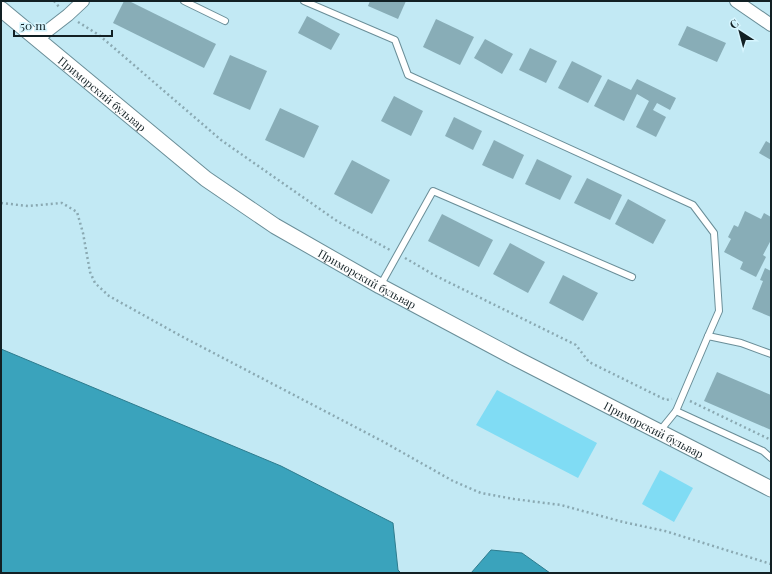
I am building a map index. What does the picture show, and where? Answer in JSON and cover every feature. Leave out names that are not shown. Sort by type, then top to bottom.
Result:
[{"type":"street","points":[[37,39],[68,15],[83,1]]},
{"type":"street","points":[[736,1],[771,25]]},
{"type":"street","name":"Приморский бульвар","points":[[1,9],[206,179],[275,226],[380,286],[571,388],[771,489]]},
{"type":"lane","points":[[184,1],[225,21]]},
{"type":"lane","points":[[304,1],[395,40],[408,75],[693,205],[714,233],[719,311],[676,411],[659,432]]},
{"type":"lane","points":[[380,286],[433,191],[632,277]]},
{"type":"lane","points":[[708,336],[741,343],[771,354]]},
{"type":"lane","points":[[676,411],[763,451],[771,458]]},
{"type":"path","points":[[1,203],[28,206],[62,203],[77,212],[83,233],[90,272],[95,283],[109,296],[181,336],[382,441],[453,481],[481,493],[561,505],[623,522],[665,530],[771,564]]},
{"type":"shaded area","points":[[1,349],[281,466],[393,523],[398,570],[401,573],[1,573]]},
{"type":"shaded area","points":[[497,390],[597,443],[578,478],[476,425]]},
{"type":"shaded area","points":[[660,470],[693,488],[674,522],[642,504]]},
{"type":"shaded area","points":[[491,550],[522,553],[550,573],[471,573]]},
{"type":"building","points":[[124,1],[129,1],[216,44],[204,68],[113,23]]},
{"type":"building","points":[[370,1],[406,1],[398,19],[368,6]]},
{"type":"building","points":[[307,16],[340,34],[331,50],[298,33]]},
{"type":"building","points":[[436,19],[474,37],[460,65],[423,47]]},
{"type":"building","points":[[687,26],[726,43],[717,62],[678,45]]},
{"type":"building","points":[[485,39],[513,54],[502,74],[474,58]]},
{"type":"building","points":[[530,48],[557,61],[546,83],[519,70]]},
{"type":"building","points":[[230,55],[267,71],[250,110],[213,94]]},
{"type":"building","points":[[572,61],[602,76],[588,103],[558,88]]},
{"type":"building","points":[[608,79],[631,90],[637,79],[676,98],[670,110],[657,103],[653,110],[666,117],[656,137],[636,127],[649,101],[637,94],[624,121],[594,106]]},
{"type":"building","points":[[394,96],[423,111],[411,136],[381,121]]},
{"type":"building","points":[[280,108],[319,126],[304,158],[265,140]]},
{"type":"building","points":[[454,117],[482,131],[473,150],[445,136]]},
{"type":"building","points":[[494,140],[524,155],[513,179],[482,165]]},
{"type":"building","points":[[766,141],[771,144],[771,160],[759,153]]},
{"type":"building","points":[[537,159],[572,176],[560,200],[525,184]]},
{"type":"building","points":[[352,160],[390,180],[372,214],[334,194]]},
{"type":"building","points":[[587,178],[622,195],[610,220],[574,203]]},
{"type":"building","points":[[628,199],[666,220],[653,244],[615,224]]},
{"type":"building","points":[[745,211],[761,219],[764,213],[771,217],[771,240],[763,255],[766,257],[756,277],[740,269],[743,262],[724,252],[731,239],[728,237],[734,225],[738,227]]},
{"type":"building","points":[[442,214],[493,240],[479,267],[428,241]]},
{"type":"building","points":[[510,243],[545,262],[528,293],[493,274]]},
{"type":"building","points":[[765,268],[771,271],[771,317],[752,309],[763,281],[760,280]]},
{"type":"building","points":[[563,275],[598,293],[583,321],[549,303]]},
{"type":"building","points":[[717,372],[771,395],[771,430],[704,401]]}]
